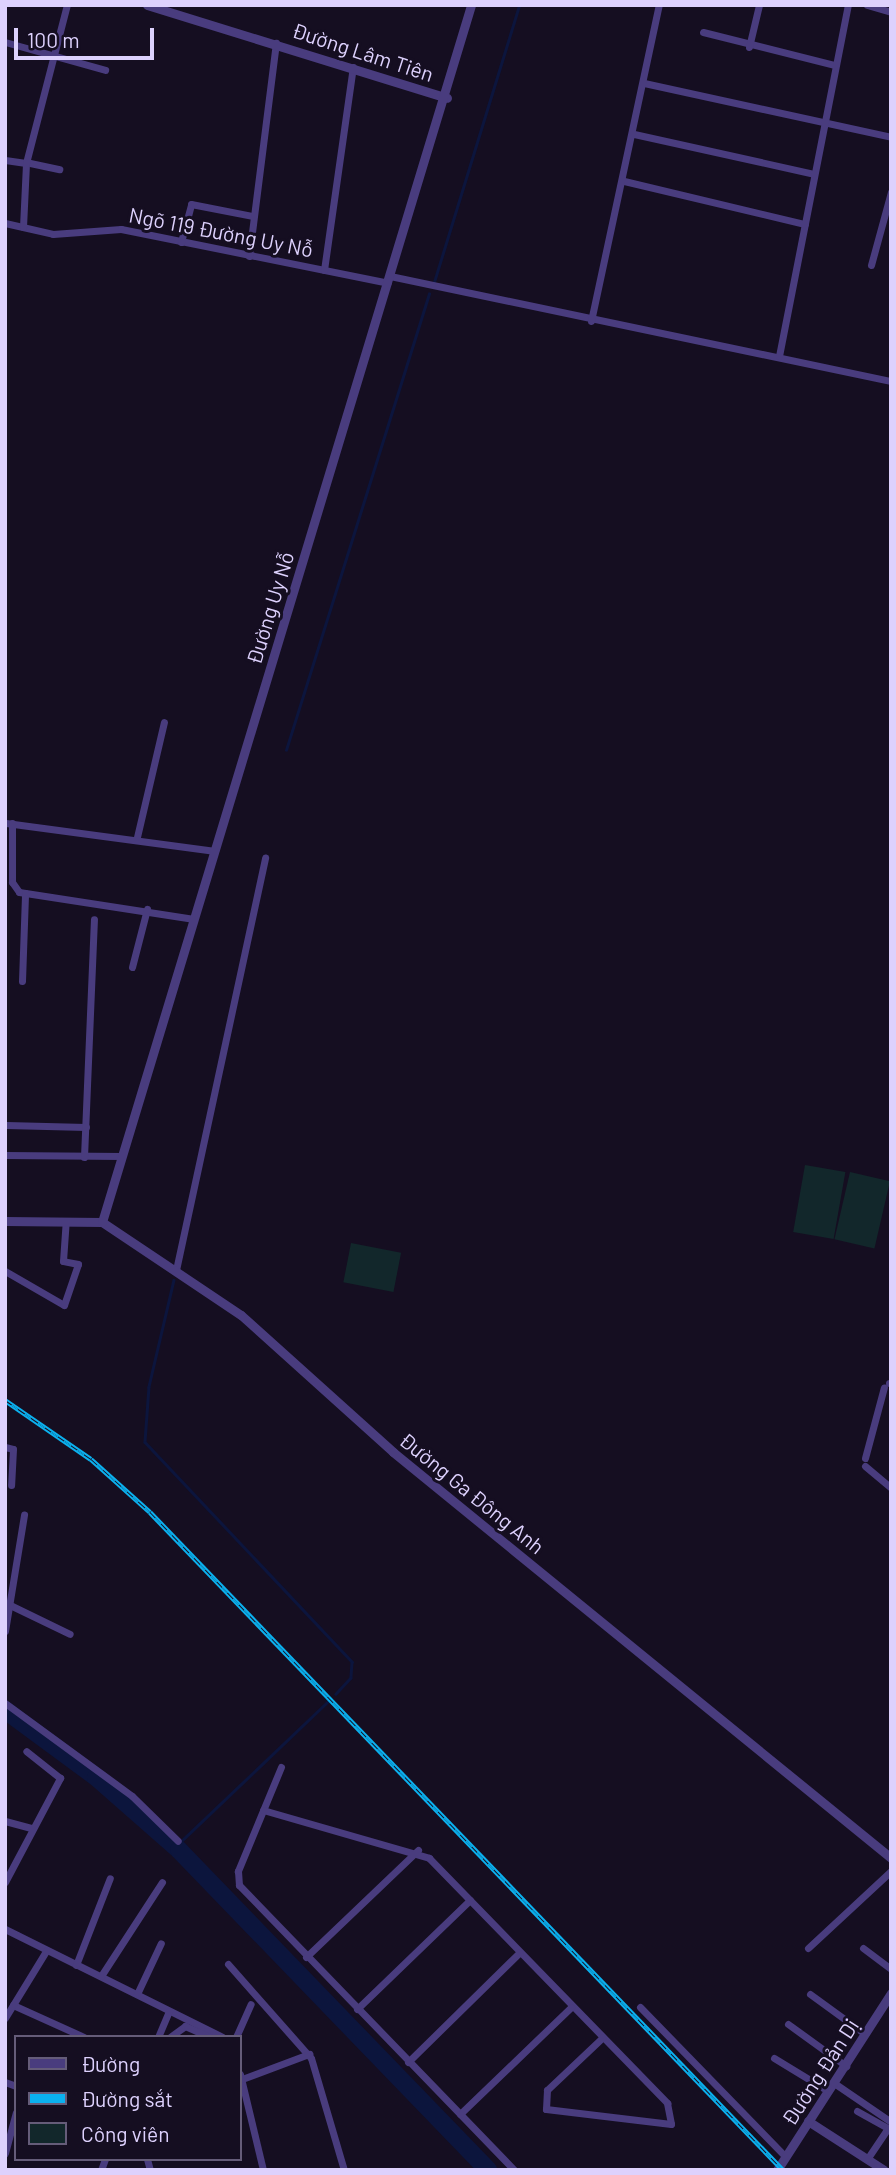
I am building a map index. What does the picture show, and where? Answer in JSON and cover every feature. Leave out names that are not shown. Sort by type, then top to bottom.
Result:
[{"type":"street","points":[[23,227],[28,163],[67,5]]},
{"type":"street","name":"Đường Lâm Tiên","points":[[147,5],[447,98]]},
{"type":"street","name":"Đường Uy Nỗ","points":[[102,1222],[389,279],[447,98],[471,5]]},
{"type":"street","points":[[591,321],[624,181],[659,5]]},
{"type":"street","points":[[749,47],[759,5]]},
{"type":"street","points":[[779,356],[834,65],[848,5]]},
{"type":"street","points":[[867,5],[891,12]]},
{"type":"street","points":[[703,32],[749,47],[834,65]]},
{"type":"street","points":[[5,42],[105,70]]},
{"type":"street","points":[[249,256],[276,43]]},
{"type":"street","points":[[324,270],[353,67]]},
{"type":"street","points":[[644,83],[823,127],[891,138]]},
{"type":"street","points":[[634,134],[814,174]]},
{"type":"street","points":[[5,160],[59,169]]},
{"type":"street","points":[[624,181],[805,224]]},
{"type":"street","points":[[870,265],[891,192]]},
{"type":"street","points":[[181,242],[191,204],[252,216]]},
{"type":"street","name":"Ngõ 119 Đường Uy Nỗ","points":[[5,223],[53,234],[121,229],[324,270],[389,279],[779,356],[891,381]]},
{"type":"street","points":[[137,837],[164,722]]},
{"type":"street","points":[[194,919],[147,909],[24,893],[12,882],[9,823],[137,837],[215,851]]},
{"type":"street","points":[[176,1270],[265,858]]},
{"type":"street","points":[[22,981],[24,893]]},
{"type":"street","points":[[132,967],[147,909]]},
{"type":"street","points":[[84,1157],[94,919]]},
{"type":"street","points":[[6,1125],[86,1128]]},
{"type":"street","points":[[5,1155],[122,1156]]},
{"type":"street","points":[[5,1221],[102,1222]]},
{"type":"street","points":[[5,1271],[64,1305],[78,1264],[63,1261],[66,1222]]},
{"type":"street","name":"Đường Ga Đông Anh","points":[[102,1222],[241,1315],[393,1452],[891,1858]]},
{"type":"street","points":[[888,1384],[865,1462],[891,1489]]},
{"type":"street","points":[[5,1447],[13,1449],[11,1485]]},
{"type":"street","points":[[5,1631],[12,1606],[15,1558],[24,1515]]},
{"type":"street","points":[[5,1558],[15,1558]]},
{"type":"street","points":[[12,1606],[70,1634]]},
{"type":"street","points":[[5,1703],[132,1796],[178,1841]]},
{"type":"street","points":[[5,1882],[60,1778],[26,1751]]},
{"type":"street","points":[[281,1767],[237,1878],[306,1957],[514,2170]]},
{"type":"street","points":[[263,1811],[418,1850],[667,2103],[671,2124],[546,2109],[547,2090],[602,2038]]},
{"type":"street","points":[[5,1821],[32,1828]]},
{"type":"street","points":[[306,1957],[418,1850]]},
{"type":"street","points":[[808,1948],[891,1871]]},
{"type":"street","points":[[76,1965],[110,1878]]},
{"type":"street","points":[[101,1976],[162,1882]]},
{"type":"street","points":[[357,2009],[470,1900]]},
{"type":"street","points":[[5,1929],[219,2035]]},
{"type":"street","points":[[137,1994],[161,1943]]},
{"type":"street","points":[[863,1948],[891,1969]]},
{"type":"street","points":[[5,2018],[46,1951]]},
{"type":"street","points":[[408,2062],[519,1953]]},
{"type":"street","points":[[228,1964],[309,2054],[323,2084],[344,2170]]},
{"type":"street","name":"Đường Đản Dị","points":[[778,2170],[891,1993]]},
{"type":"street","points":[[810,1994],[865,2034]]},
{"type":"street","points":[[237,2035],[251,2004]]},
{"type":"street","points":[[13,2005],[80,2035]]},
{"type":"street","points":[[460,2115],[571,2007]]},
{"type":"street","points":[[640,2007],[786,2157]]},
{"type":"street","points":[[159,2035],[169,2011]]},
{"type":"street","points":[[788,2024],[846,2066]]},
{"type":"street","points":[[173,2035],[185,2026],[205,2035]]},
{"type":"street","points":[[242,2077],[309,2054]]},
{"type":"street","points":[[774,2059],[828,2091]]},
{"type":"street","points":[[242,2081],[263,2170]]},
{"type":"street","points":[[834,2083],[891,2122]]},
{"type":"street","points":[[857,2111],[888,2128],[867,2159]]},
{"type":"street","points":[[5,2153],[14,2119]]},
{"type":"street","points":[[808,2121],[884,2170]]},
{"type":"green space","points":[[805,1165],[845,1172],[834,1239],[793,1232]]},
{"type":"green space","points":[[850,1172],[890,1181],[874,1248],[834,1239]]},
{"type":"green space","points":[[351,1243],[401,1253],[393,1292],[343,1282]]},
{"type":"waterway","points":[[434,282],[519,5]]},
{"type":"waterway","points":[[286,750],[429,294]]},
{"type":"waterway","points":[[174,1280],[149,1387],[145,1442],[352,1662],[351,1678],[336,1694]]},
{"type":"waterway","points":[[175,1847],[327,1702]]},
{"type":"waterway","points":[[5,1710],[96,1777],[179,1850],[488,2170]]},
{"type":"railway","points":[[5,1400],[91,1459],[150,1512],[783,2170]]}]
